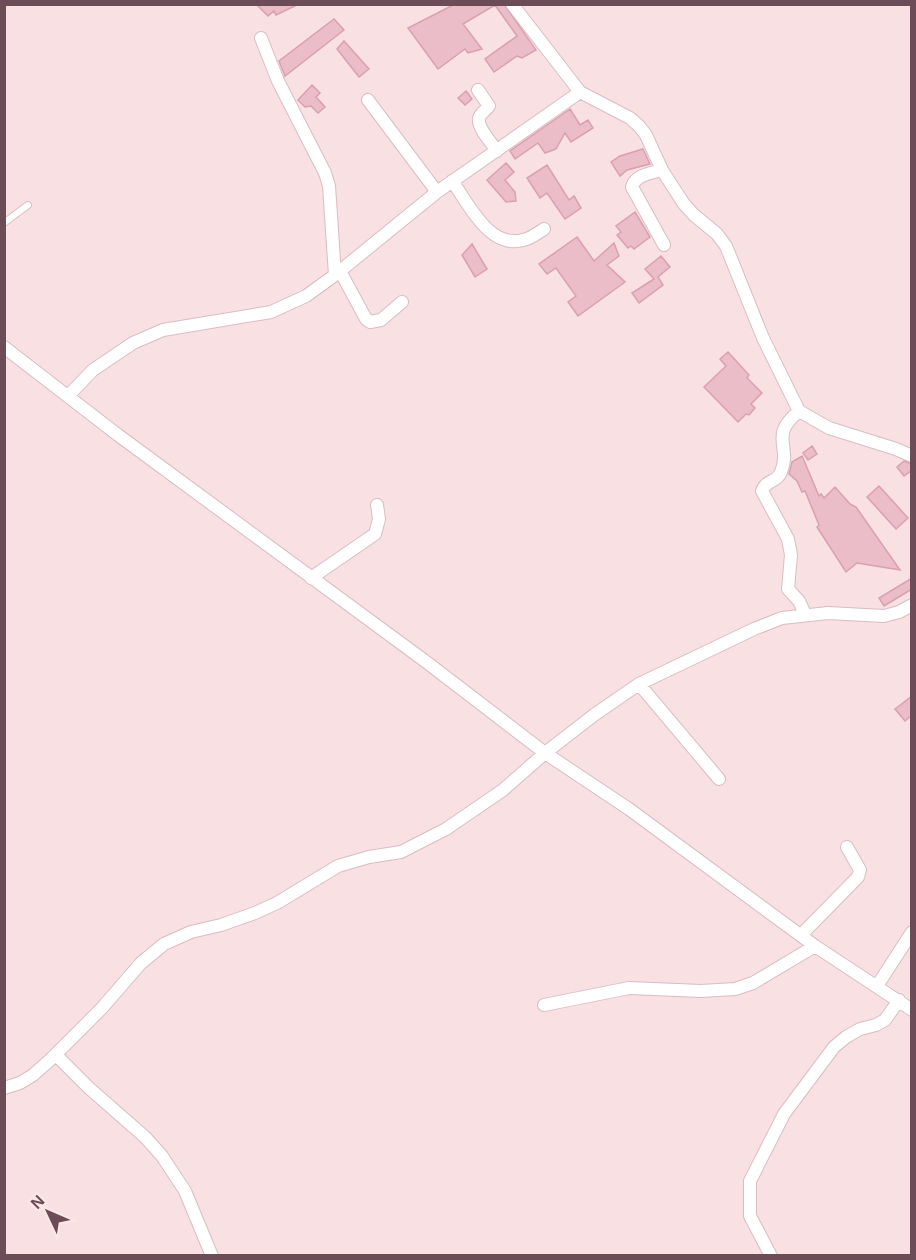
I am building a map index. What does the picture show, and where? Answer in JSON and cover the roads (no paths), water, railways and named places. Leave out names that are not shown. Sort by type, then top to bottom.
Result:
[{"type":"street","points":[[512,4],[580,92],[615,110],[639,126],[646,135],[662,170],[684,204],[717,234],[726,246],[763,338],[799,411],[828,428],[912,456]]},
{"type":"street","points":[[261,38],[278,81],[325,173],[329,186],[337,273],[370,322],[381,320],[402,302]]},
{"type":"street","points":[[478,90],[489,106],[478,121],[497,151]]},
{"type":"street","points":[[68,396],[93,370],[133,344],[162,330],[271,312],[306,296],[437,192],[580,92]]},
{"type":"street","points":[[368,100],[437,192]]},
{"type":"street","points":[[662,170],[639,177],[633,182],[632,187],[664,245]]},
{"type":"street","points":[[452,181],[491,234],[506,241],[524,240],[544,229]]},
{"type":"street","points":[[4,347],[545,753],[629,809],[815,946],[912,1010]]},
{"type":"street","points":[[799,411],[789,420],[782,434],[781,472],[768,482],[762,491],[788,538],[791,555],[788,589],[799,601],[805,614]]},
{"type":"street","points":[[311,578],[375,534],[379,519],[377,505]]},
{"type":"street","points":[[4,1088],[20,1083],[33,1075],[56,1055],[102,1008],[141,963],[164,944],[191,932],[221,926],[255,913],[277,903],[338,866],[369,857],[401,852],[446,829],[503,790],[545,753],[639,684],[782,618],[828,613],[884,616],[912,605]]},
{"type":"street","points":[[639,684],[719,779]]},
{"type":"street","points":[[801,935],[858,877],[860,870],[847,847]]},
{"type":"street","points":[[877,986],[912,932]]},
{"type":"street","points":[[544,1005],[629,988],[735,990],[753,983],[815,946]]},
{"type":"street","points":[[771,1256],[750,1216],[750,1181],[784,1114],[834,1047],[860,1029],[885,1020],[899,1000]]},
{"type":"street","points":[[56,1055],[89,1089],[145,1137],[162,1156],[185,1191],[212,1256]]},
{"type":"lane","points":[[4,223],[28,205]]}]
